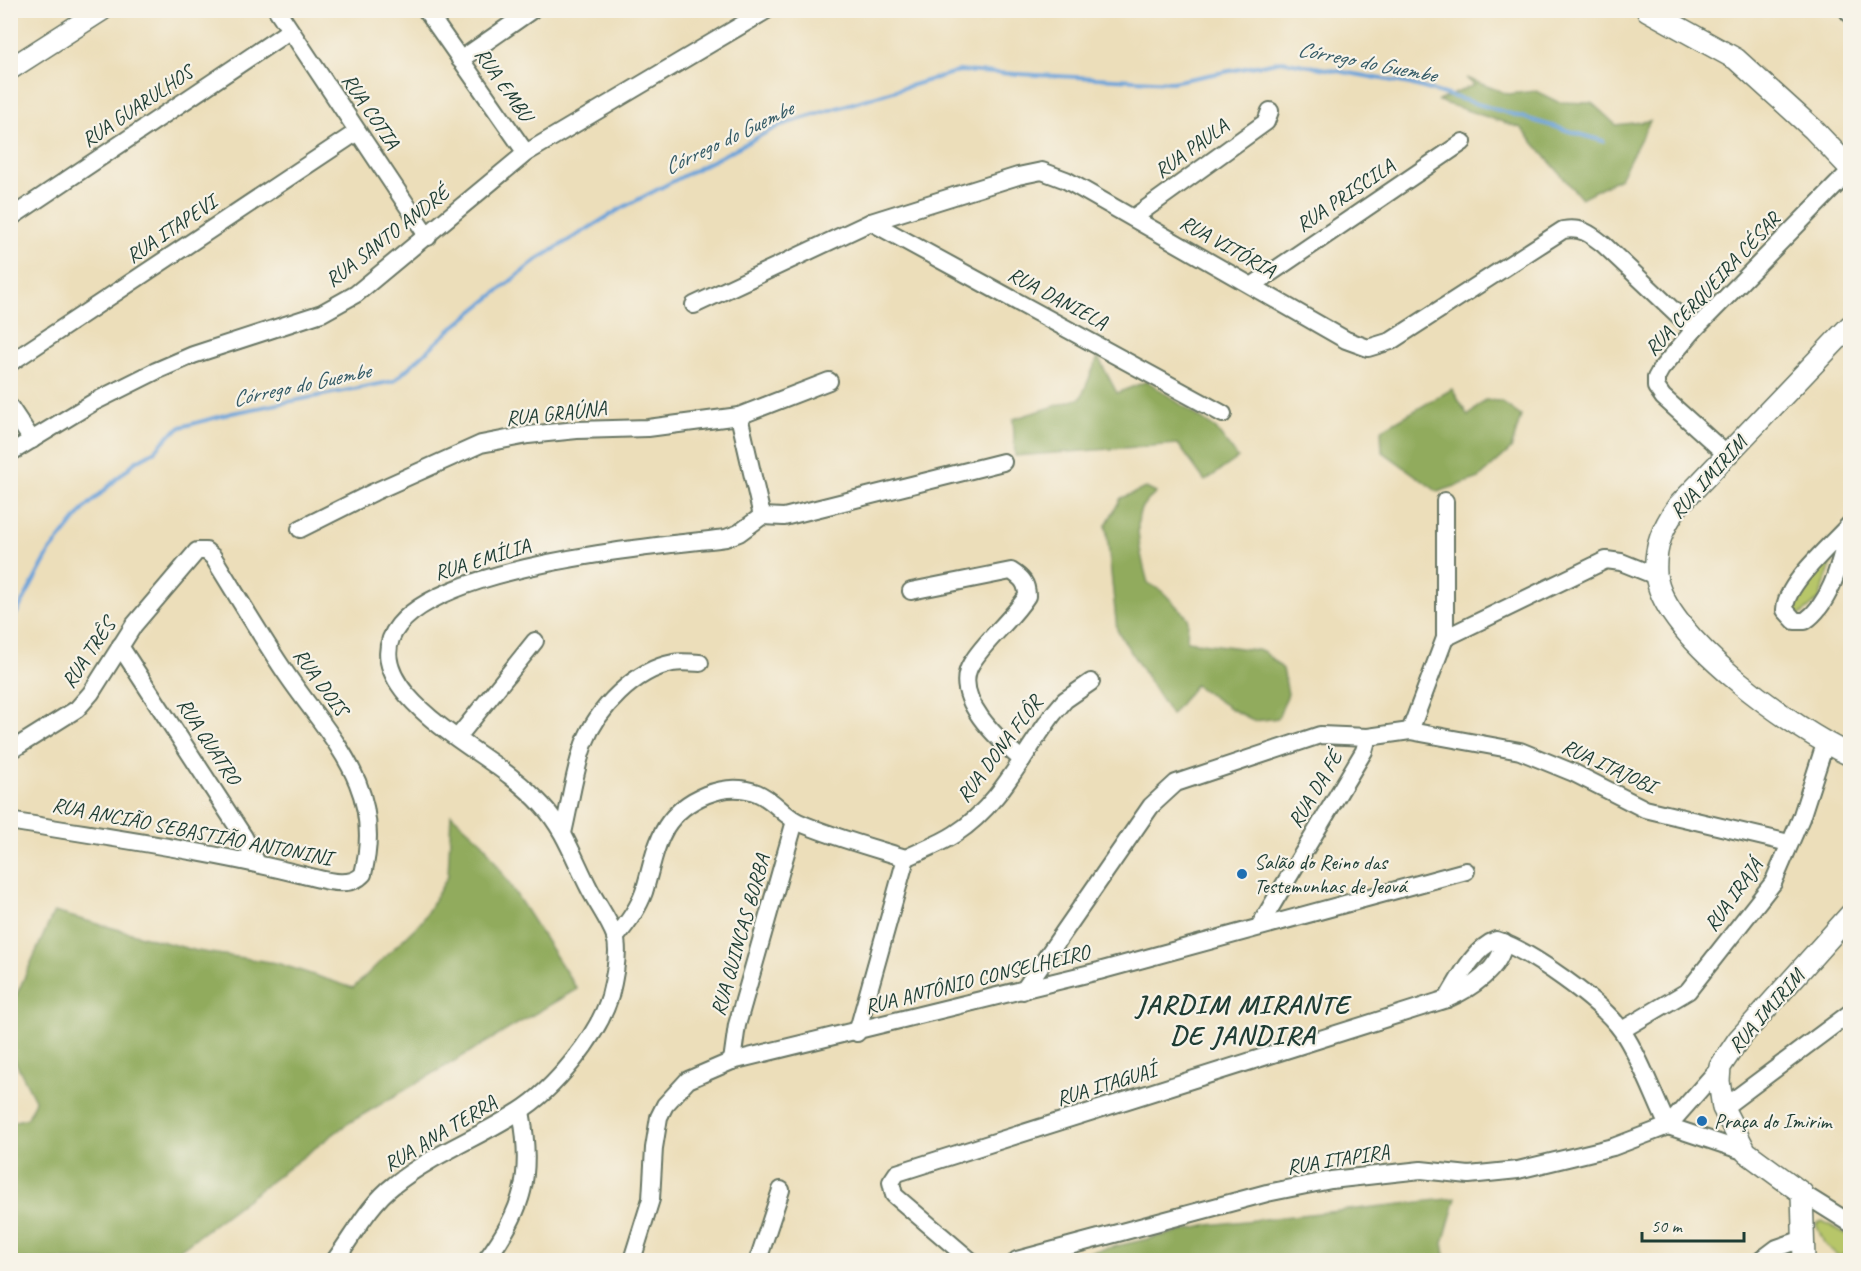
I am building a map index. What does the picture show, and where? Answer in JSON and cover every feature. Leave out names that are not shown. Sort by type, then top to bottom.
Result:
[{"type":"street","points":[[10,69],[102,10]]},
{"type":"street","name":"RUA COTIA","points":[[277,10],[428,237]]},
{"type":"street","name":"RUA EMBU","points":[[426,10],[526,153]]},
{"type":"street","points":[[460,60],[532,10]]},
{"type":"street","name":"RUA SANTO ANDRÉ","points":[[10,453],[94,402],[156,370],[193,355],[322,313],[356,294],[428,237],[526,153],[767,10]]},
{"type":"street","points":[[1647,10],[1736,59],[1813,129],[1851,170]]},
{"type":"street","points":[[1846,10],[1851,14]]},
{"type":"street","name":"RUA GUARULHOS","points":[[10,218],[290,31]]},
{"type":"street","name":"RUA PAULA","points":[[1133,218],[1266,122],[1270,111]]},
{"type":"street","name":"RUA ITAPEVI","points":[[10,363],[357,132]]},
{"type":"street","name":"RUA PRISCILA","points":[[1253,285],[1463,142]]},
{"type":"street","name":"RUA CERQUEIRA CÉSAR","points":[[1726,454],[1663,397],[1656,387],[1656,378],[1694,330],[1851,170]]},
{"type":"street","name":"RUA VITÓRIA","points":[[694,305],[871,222],[1018,176],[1042,171],[1066,180],[1346,340],[1368,348],[1379,347],[1563,230],[1576,228],[1589,232],[1603,244],[1694,330]]},
{"type":"street","name":"RUA DANIELA","points":[[871,222],[1223,414]]},
{"type":"street","name":"RUA IMIRIM","points":[[1656,576],[1656,552],[1662,529],[1678,506],[1851,326]]},
{"type":"street","name":"RUA GRAÚNA","points":[[300,529],[374,492],[481,444],[528,435],[577,430],[648,428],[739,416],[829,381]]},
{"type":"street","points":[[10,407],[32,440]]},
{"type":"street","points":[[739,416],[762,516],[784,517],[1003,462]]},
{"type":"street","points":[[1410,731],[1445,638],[1445,501]]},
{"type":"street","name":"RUA EMÍLIA","points":[[521,1111],[565,1070],[600,1022],[610,994],[616,961],[615,938],[562,833],[544,806],[523,786],[433,719],[408,696],[397,680],[389,660],[389,644],[402,620],[416,608],[434,596],[485,578],[555,561],[726,538],[740,533],[762,516]]},
{"type":"street","points":[[1851,524],[1829,590],[1821,604],[1805,621],[1795,621],[1785,610],[1789,595],[1815,561],[1851,524]]},
{"type":"street","name":"RUA DOIS","points":[[188,561],[201,550],[213,557],[282,668],[332,734],[356,774],[368,812],[369,838],[363,874]]},
{"type":"street","points":[[1445,638],[1606,560],[1621,562],[1656,576],[1681,624],[1756,699],[1825,744],[1851,755]]},
{"type":"street","name":"RUA TRÊS","points":[[10,751],[77,709],[91,693],[134,625],[188,561]]},
{"type":"street","points":[[911,591],[1011,571],[1021,577],[1027,586],[1027,596],[969,666],[966,682],[970,699],[984,722],[999,740],[1022,760]]},
{"type":"street","points":[[458,737],[535,641]]},
{"type":"street","name":"RUA QUATRO","points":[[120,646],[244,837],[257,863]]},
{"type":"street","points":[[562,833],[585,743],[607,707],[630,684],[651,671],[673,662],[700,663]]},
{"type":"street","name":"RUA DONA FLÔR","points":[[906,858],[954,835],[972,822],[992,801],[1065,700],[1091,682]]},
{"type":"street","name":"RUA ITAJOBI","points":[[1023,991],[1163,792],[1176,783],[1320,735],[1368,737],[1410,731],[1520,751],[1574,773],[1645,809],[1789,843]]},
{"type":"street","name":"RUA DA FÉ","points":[[1260,925],[1364,751],[1368,737]]},
{"type":"street","name":"RUA IRAJÁ","points":[[1622,1030],[1688,991],[1773,883],[1801,818],[1825,744]]},
{"type":"street","points":[[615,938],[635,912],[644,892],[656,849],[665,829],[674,817],[692,802],[716,790],[756,792],[776,803],[795,821],[906,858],[857,1033]]},
{"type":"street","name":"RUA ANCIÃO SEBASTIÃO ANTONINI","points":[[10,820],[257,863],[339,882],[354,881],[363,874]]},
{"type":"street","name":"RUA QUINCAS BORBA","points":[[732,1061],[737,1025],[795,821]]},
{"type":"street","name":"RUA ANTÔNIO CONSELHEIRO","points":[[632,1260],[651,1199],[654,1148],[659,1118],[664,1105],[688,1080],[732,1061],[857,1033],[1023,991],[1466,871]]},
{"type":"street","name":"RUA IMIRIM","points":[[1746,1152],[1723,1108],[1719,1081],[1720,1066],[1738,1040],[1851,915]]},
{"type":"street","name":"RUA ITAGUAÍ","points":[[970,1260],[920,1220],[894,1195],[891,1188],[893,1178],[906,1169],[1217,1074],[1447,999],[1461,993],[1484,975],[1503,952],[1504,942],[1529,955],[1588,998],[1622,1030],[1668,1126]]},
{"type":"street","points":[[1723,1108],[1851,1013]]},
{"type":"street","name":"RUA ITAPIRA","points":[[1017,1260],[1267,1193],[1380,1173],[1420,1170],[1469,1175],[1518,1170],[1613,1147],[1668,1126],[1720,1066]]},
{"type":"street","points":[[486,1260],[509,1229],[523,1190],[525,1143],[521,1111]]},
{"type":"street","name":"RUA ANA TERRA","points":[[335,1260],[393,1185],[455,1146],[521,1111]]},
{"type":"street","points":[[1668,1126],[1746,1152],[1802,1192],[1851,1222]]},
{"type":"street","points":[[758,1260],[781,1190]]},
{"type":"street","points":[[1802,1192],[1803,1260]]},
{"type":"street","points":[[1761,1260],[1777,1248],[1803,1239]]},
{"type":"green space","points":[[1466,78],[1508,94],[1536,91],[1558,102],[1592,103],[1616,125],[1650,121],[1620,178],[1581,198],[1521,128],[1438,101],[1474,85]]},
{"type":"green space","points":[[1098,357],[1117,393],[1147,381],[1216,429],[1238,458],[1205,481],[1178,444],[1015,456],[1013,419],[1081,398]]},
{"type":"green space","points":[[1452,389],[1468,416],[1485,400],[1500,401],[1521,416],[1511,449],[1479,478],[1438,492],[1382,451],[1381,430]]},
{"type":"green space","points":[[1146,488],[1156,493],[1142,507],[1138,524],[1139,545],[1148,583],[1162,591],[1188,618],[1187,641],[1263,651],[1283,669],[1288,694],[1278,718],[1255,721],[1231,709],[1195,685],[1171,715],[1117,630],[1106,525],[1121,498]]},
{"type":"green space","points":[[1838,545],[1819,599],[1799,616],[1793,606],[1799,593]]},
{"type":"green space","points":[[451,814],[483,843],[577,989],[347,1124],[166,1260],[11,1260],[11,1122],[28,1118],[35,1100],[11,1053],[11,1007],[54,912],[197,951],[277,963],[353,988],[422,921],[448,876]]},
{"type":"green space","points":[[1456,1198],[1443,1243],[1446,1260],[1055,1260],[1209,1225]]},
{"type":"green space","points":[[1822,1221],[1850,1236],[1850,1247],[1840,1257],[1825,1245],[1816,1224]]},
{"type":"waterway","name":"Córrego do Guembe","points":[[10,625],[50,551],[85,508],[135,462],[155,451],[169,435],[181,427],[232,413],[394,381],[450,330],[538,259],[620,209],[781,125],[959,71],[1172,82],[1282,61],[1410,84],[1603,141]]},
{"type":"place","name":"Salão do Reino das Testemunhas de Jeová","points":[[1242,874]]},
{"type":"place","name":"Praça do Imirim","points":[[1702,1121]]},
{"type":"district","name":"JARDIM MIRANTE DE JANDIRA","points":[[1243,1020]]}]
